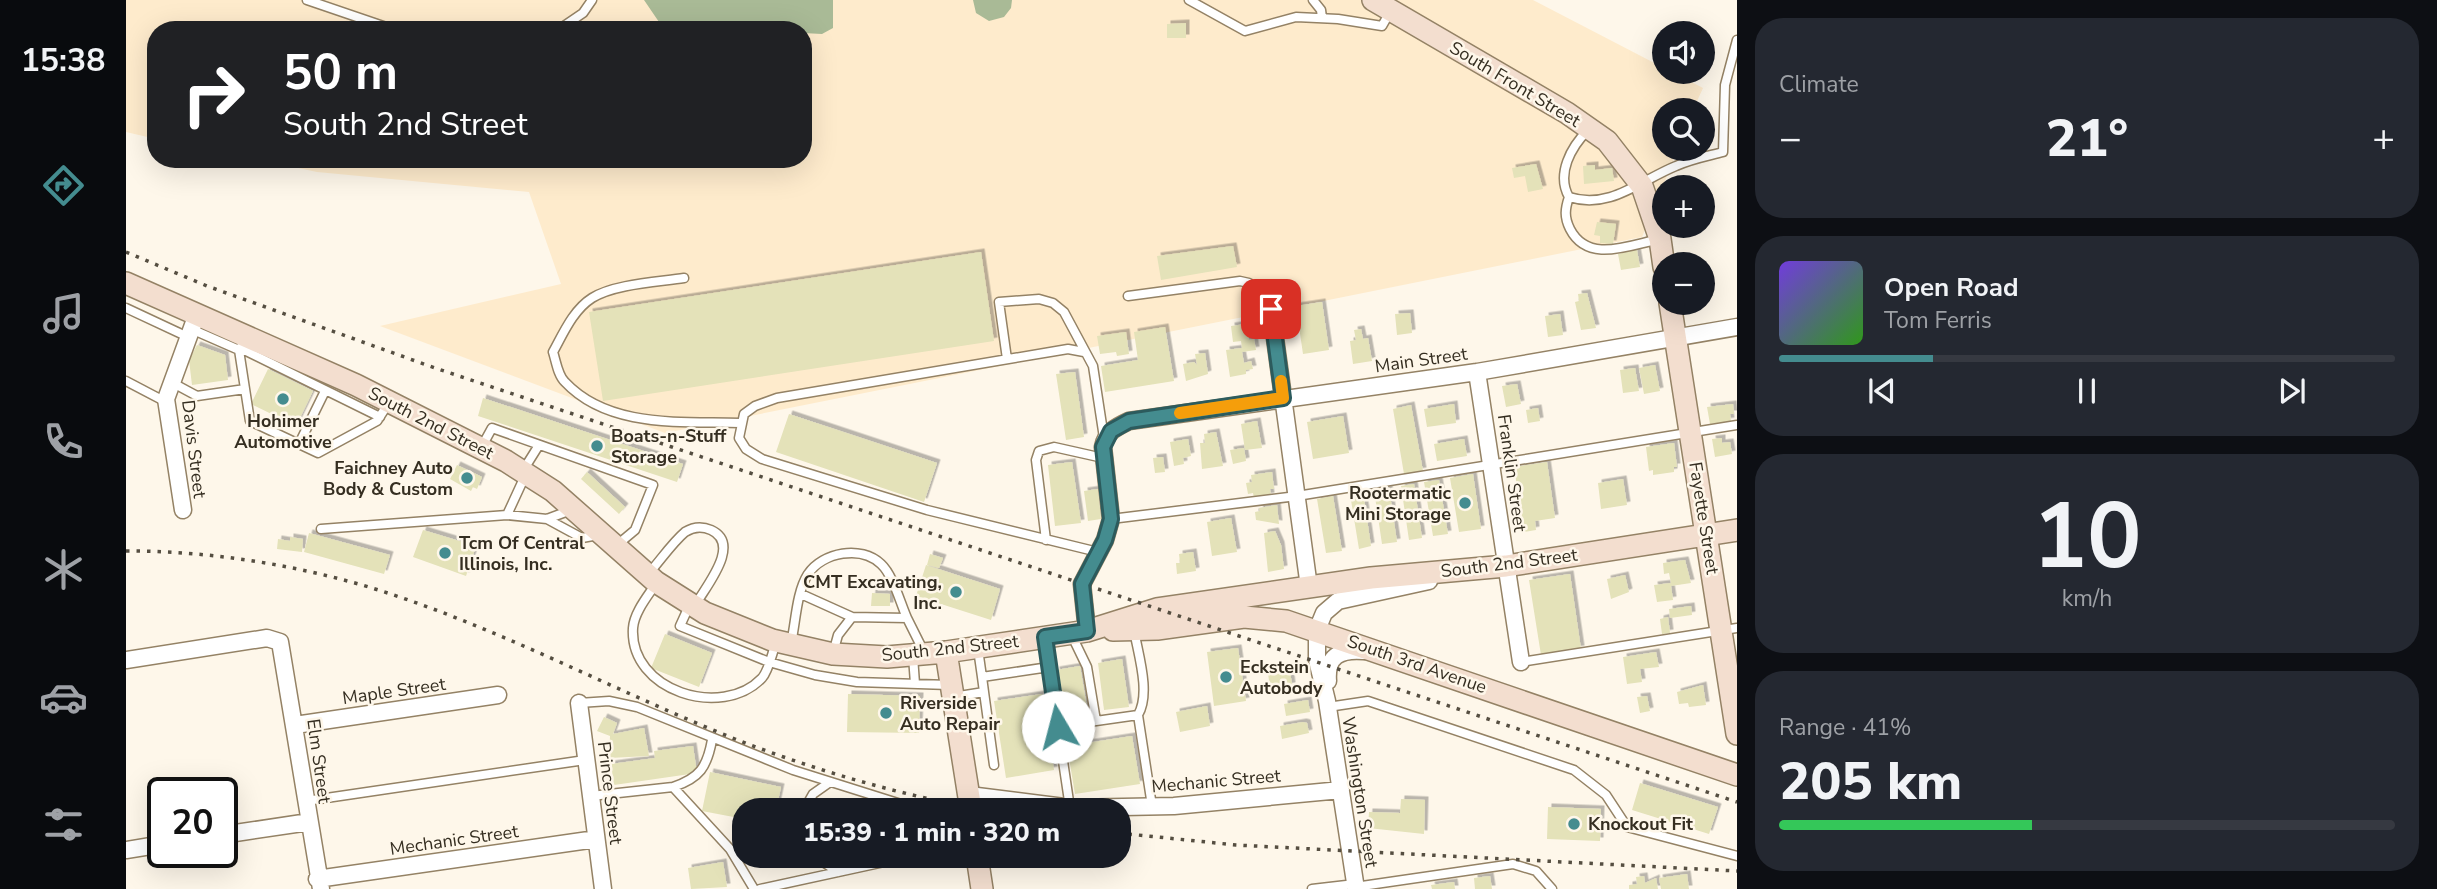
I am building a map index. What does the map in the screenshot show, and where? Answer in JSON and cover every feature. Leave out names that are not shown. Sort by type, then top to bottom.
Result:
[{"type":"main road","name":"South Front Street","points":[[1382,5],[1590,128],[1619,153],[1642,186]]},
{"type":"main road","points":[[1642,186],[1662,252]]},
{"type":"main road","name":"South 2nd Street","points":[[126,282],[167,301],[192,327],[242,343],[385,409],[481,448],[525,472],[573,509],[652,578],[692,606],[783,643],[833,654],[919,655],[1079,632]]},
{"type":"main road","name":"Fayette Street","points":[[1672,315],[1707,534],[1729,630],[1737,730]]},
{"type":"main road","name":"South 2nd Street","points":[[1133,623],[1157,609],[1393,575],[1497,567],[1737,530]]},
{"type":"main road","name":"South 3rd Avenue","points":[[1079,632],[1133,623],[1244,617],[1275,619],[1317,630],[1737,775]]},
{"type":"main road","points":[[946,652],[969,798]]},
{"type":"main road","points":[[979,868],[982,889]]},
{"type":"street","points":[[1264,295],[1271,309],[1309,587]]},
{"type":"street","name":"Davis Street","points":[[183,510],[166,402],[192,327]]},
{"type":"street","name":"Main Street","points":[[1108,436],[1129,421],[1477,372],[1737,327]]},
{"type":"street","name":"Franklin Street","points":[[1477,372],[1491,465],[1497,567],[1521,662]]},
{"type":"street","points":[[1079,632],[1082,584],[1105,540],[1111,519],[1103,458],[1108,436]]},
{"type":"street","points":[[1317,630],[1329,608],[1348,597],[1497,567]]},
{"type":"street","name":"Washington Street","points":[[1317,630],[1316,654],[1327,704],[1355,887]]},
{"type":"street","name":"Elm Street","points":[[126,660],[267,638],[276,640],[284,652],[319,884]]},
{"type":"street","name":"Washington Street","points":[[1327,704],[1328,664],[1332,658],[1351,650],[1392,656]]},
{"type":"street","name":"Maple Street","points":[[295,725],[498,695]]},
{"type":"street","name":"Prince Street","points":[[579,703],[603,889]]},
{"type":"street","name":"Mechanic Street","points":[[1131,807],[1341,790]]},
{"type":"street","points":[[238,833],[309,822]]},
{"type":"street","name":"Mechanic Street","points":[[319,884],[596,839]]},
{"type":"street","points":[[126,850],[147,847]]},
{"type":"lane","points":[[307,0],[369,21]]},
{"type":"lane","points":[[571,21],[583,13],[592,0]]},
{"type":"lane","points":[[1189,0],[1245,31],[1296,17],[1382,26],[1382,5]]},
{"type":"lane","points":[[1313,0],[1321,10],[1322,18]]},
{"type":"lane","points":[[1590,128],[1569,154],[1565,189],[1569,197],[1580,201],[1603,198],[1642,186],[1680,164],[1723,152],[1725,85],[1737,40]]},
{"type":"lane","points":[[1569,197],[1564,210],[1567,222],[1573,235],[1589,249],[1603,250],[1660,239]]},
{"type":"lane","points":[[684,278],[631,286],[592,298],[572,318],[553,352],[563,381],[591,401],[621,414],[661,422],[740,423]]},
{"type":"lane","points":[[1128,296],[1240,281],[1249,283],[1264,295]]},
{"type":"lane","points":[[1007,359],[999,302],[1039,299],[1053,303],[1064,312],[1093,366],[1108,436]]},
{"type":"lane","points":[[156,323],[167,301]]},
{"type":"lane","points":[[126,308],[156,323],[192,327]]},
{"type":"lane","points":[[242,343],[250,421],[318,453],[385,409]]},
{"type":"lane","points":[[1084,352],[1068,349],[777,398],[755,406],[744,414],[740,423],[740,438],[746,449],[762,459],[928,510],[1098,552]]},
{"type":"lane","points":[[290,365],[325,391],[385,409]]},
{"type":"lane","points":[[126,381],[166,402]]},
{"type":"lane","points":[[171,382],[197,396],[245,389]]},
{"type":"lane","points":[[299,444],[325,391]]},
{"type":"lane","points":[[1111,519],[1297,496],[1737,425]]},
{"type":"lane","points":[[321,529],[507,515],[547,519],[582,538],[608,540],[635,530],[653,485],[492,428],[481,448]]},
{"type":"lane","points":[[507,515],[539,445]]},
{"type":"lane","points":[[1046,540],[1036,460],[1039,451],[1054,447],[1103,458]]},
{"type":"lane","points":[[547,519],[573,509]]},
{"type":"lane","points":[[915,684],[919,655],[907,618],[882,564],[862,553],[833,555],[809,573],[783,643],[769,662],[763,677],[748,688],[730,694],[706,697],[679,692],[654,679],[642,667],[635,649],[633,626],[652,578],[685,532],[695,527],[713,530],[721,538],[723,558],[680,626],[769,662],[815,675],[857,682],[915,684],[953,691],[984,692]]},
{"type":"lane","points":[[801,594],[852,617],[907,618]]},
{"type":"lane","points":[[833,654],[838,635],[852,617]]},
{"type":"lane","points":[[1133,623],[1143,687],[1142,708],[1138,715],[1152,806]]},
{"type":"lane","points":[[1521,662],[1729,630]]},
{"type":"lane","points":[[1079,632],[1096,721]]},
{"type":"lane","points":[[1045,637],[1069,798]]},
{"type":"lane","points":[[978,647],[994,765]]},
{"type":"lane","points":[[982,677],[1049,667]]},
{"type":"lane","points":[[579,703],[609,701],[637,707],[712,740],[875,798]]},
{"type":"lane","points":[[1327,704],[1368,701],[1574,770],[1606,795],[1627,827],[1737,856]]},
{"type":"lane","points":[[1058,727],[1138,715]]},
{"type":"lane","points":[[590,796],[673,787],[701,774],[709,759],[712,740]]},
{"type":"lane","points":[[306,801],[585,760]]},
{"type":"lane","points":[[811,798],[830,782]]},
{"type":"lane","points":[[673,787],[730,849],[754,889]]},
{"type":"lane","points":[[1312,889],[1355,887],[1513,864],[1536,871],[1552,889]]},
{"type":"lane","points":[[832,868],[838,872]]},
{"type":"lane","points":[[760,889],[853,868]]},
{"type":"shaded area","points":[[126,0],[1533,0],[1652,62],[1652,84],[1695,84],[1703,88],[1698,98],[1652,98],[1652,161],[1673,161],[1667,175],[1652,175],[1652,213],[1642,237],[665,433],[380,326],[561,284],[529,192],[298,168],[812,168],[812,21],[147,21],[147,137],[126,132]]},
{"type":"shaded area","points":[[644,0],[833,0],[833,28],[822,34],[812,33],[812,21],[658,21]]},
{"type":"shaded area","points":[[973,0],[1012,0],[1011,8],[1004,17],[989,21],[976,13]]},
{"type":"building","points":[[1186,23],[1186,38],[1167,38],[1167,24]]},
{"type":"building","points":[[1536,164],[1543,189],[1528,192],[1525,176],[1514,178],[1512,168]]},
{"type":"building","points":[[1595,165],[1595,170],[1612,168],[1614,181],[1584,184],[1583,166]]},
{"type":"building","points":[[1597,222],[1616,224],[1613,244],[1600,243],[1600,236],[1594,235]]},
{"type":"building","points":[[1233,246],[1237,267],[1161,280],[1157,256]]},
{"type":"building","points":[[1637,250],[1640,267],[1621,270],[1618,254]]},
{"type":"building","points":[[981,252],[994,341],[603,401],[589,312]]},
{"type":"building","points":[[1587,293],[1596,328],[1581,330],[1575,302],[1579,301],[1578,294]]},
{"type":"building","points":[[1322,302],[1329,350],[1303,354],[1296,306]]},
{"type":"building","points":[[1410,313],[1412,333],[1397,335],[1395,314]]},
{"type":"building","points":[[1560,314],[1563,335],[1548,337],[1545,316]]},
{"type":"building","points":[[1246,324],[1249,340],[1254,339],[1256,350],[1242,352],[1244,363],[1251,361],[1253,369],[1246,370],[1246,374],[1230,377],[1226,350],[1242,348],[1241,341],[1233,342],[1231,326]]},
{"type":"building","points":[[1165,327],[1174,381],[1105,392],[1101,366],[1138,360],[1134,332]]},
{"type":"building","points":[[1361,329],[1363,339],[1368,338],[1372,361],[1353,364],[1350,341],[1356,340],[1354,330]]},
{"type":"building","points":[[1126,332],[1129,354],[1100,354],[1097,336]]},
{"type":"building","points":[[197,345],[225,355],[228,380],[192,385],[189,360]]},
{"type":"building","points":[[1205,353],[1208,374],[1186,381],[1183,364],[1194,362],[1197,365],[1195,354]]},
{"type":"building","points":[[1655,365],[1660,391],[1644,394],[1639,368]]},
{"type":"building","points":[[1635,368],[1639,391],[1623,393],[1620,370]]},
{"type":"building","points":[[268,369],[313,391],[296,426],[251,404]]},
{"type":"building","points":[[1075,372],[1084,437],[1066,440],[1056,374]]},
{"type":"building","points":[[1517,384],[1521,404],[1506,407],[1502,386]]},
{"type":"building","points":[[483,398],[683,464],[677,482],[478,416]]},
{"type":"building","points":[[1454,404],[1456,423],[1427,427],[1424,409]]},
{"type":"building","points":[[1733,404],[1734,414],[1730,414],[1731,421],[1710,424],[1707,407]]},
{"type":"building","points":[[1411,405],[1423,471],[1404,474],[1393,409]]},
{"type":"building","points":[[1538,408],[1540,421],[1528,423],[1526,410]]},
{"type":"building","points":[[789,414],[937,463],[924,502],[776,452]]},
{"type":"building","points":[[1343,416],[1349,453],[1313,459],[1307,422]]},
{"type":"building","points":[[1257,421],[1262,448],[1245,450],[1241,424]]},
{"type":"building","points":[[1216,432],[1223,466],[1202,469],[1200,443],[1205,443],[1204,434]]},
{"type":"building","points":[[1722,438],[1722,443],[1730,442],[1732,454],[1715,457],[1712,439]]},
{"type":"building","points":[[1188,439],[1191,456],[1183,458],[1184,464],[1174,466],[1170,442]]},
{"type":"building","points":[[1464,439],[1467,456],[1437,461],[1434,444]]},
{"type":"building","points":[[1674,443],[1677,467],[1674,467],[1674,472],[1653,475],[1653,470],[1649,471],[1646,447]]},
{"type":"building","points":[[1244,448],[1246,461],[1233,464],[1230,450]]},
{"type":"building","points":[[1163,457],[1165,472],[1155,473],[1153,458]]},
{"type":"building","points":[[1072,462],[1081,523],[1055,526],[1048,465]]},
{"type":"building","points":[[1547,462],[1555,518],[1535,521],[1536,530],[1524,532],[1514,467]]},
{"type":"building","points":[[457,465],[482,477],[477,489],[473,487],[471,491],[450,479]]},
{"type":"building","points":[[587,472],[625,507],[619,514],[581,479]]},
{"type":"building","points":[[1272,472],[1274,489],[1270,489],[1271,496],[1254,498],[1253,493],[1248,494],[1246,483],[1252,482],[1251,475]]},
{"type":"building","points":[[1473,474],[1481,529],[1459,532],[1450,478]]},
{"type":"building","points":[[1623,479],[1627,505],[1601,509],[1598,483]]},
{"type":"building","points":[[1439,480],[1448,534],[1433,536],[1424,482]]},
{"type":"building","points":[[1414,484],[1422,538],[1409,540],[1401,486]]},
{"type":"building","points":[[1389,488],[1397,542],[1382,544],[1374,490]]},
{"type":"building","points":[[1098,489],[1101,519],[1088,521],[1084,491]]},
{"type":"building","points":[[1363,492],[1371,546],[1359,549],[1350,494]]},
{"type":"building","points":[[1333,496],[1342,551],[1326,553],[1317,499]]},
{"type":"building","points":[[1277,505],[1279,524],[1256,520],[1255,512],[1260,511],[1259,508]]},
{"type":"building","points":[[1231,518],[1237,552],[1212,556],[1207,522]]},
{"type":"building","points":[[423,530],[476,546],[466,576],[413,557]]},
{"type":"building","points":[[1275,531],[1281,545],[1284,569],[1268,572],[1264,533]]},
{"type":"building","points":[[309,533],[390,555],[384,574],[304,552]]},
{"type":"building","points":[[290,537],[303,539],[302,552],[277,549],[278,539],[290,541]]},
{"type":"building","points":[[1193,552],[1196,571],[1177,574],[1179,554]]},
{"type":"building","points":[[930,554],[943,558],[939,568],[927,565]]},
{"type":"building","points":[[1685,560],[1691,583],[1671,586],[1673,600],[1657,602],[1654,585],[1671,583],[1669,573],[1664,574],[1663,563]]},
{"type":"building","points":[[926,565],[1000,589],[991,620],[916,596]]},
{"type":"building","points":[[1570,574],[1581,649],[1541,655],[1529,580]]},
{"type":"building","points":[[1625,575],[1629,592],[1611,599],[1607,579]]},
{"type":"building","points":[[872,593],[890,594],[890,606],[871,606]]},
{"type":"building","points":[[1691,606],[1692,615],[1670,618],[1669,609]]},
{"type":"building","points":[[1668,617],[1670,633],[1662,634],[1660,619]]},
{"type":"building","points":[[665,634],[712,653],[699,687],[651,668]]},
{"type":"building","points":[[1238,648],[1246,701],[1214,706],[1207,652]]},
{"type":"building","points":[[1656,652],[1659,667],[1640,669],[1642,682],[1627,684],[1623,657]]},
{"type":"building","points":[[1122,659],[1129,707],[1104,710],[1098,663]]},
{"type":"building","points":[[1080,666],[1088,714],[1064,718],[1056,670]]},
{"type":"building","points":[[1290,670],[1292,686],[1270,689],[1268,673]]},
{"type":"building","points":[[1703,685],[1706,705],[1689,707],[1688,703],[1679,704],[1677,692]]},
{"type":"building","points":[[848,694],[920,696],[919,733],[847,732]]},
{"type":"building","points":[[1042,694],[1054,770],[1006,778],[994,701]]},
{"type":"building","points":[[1647,696],[1650,711],[1640,713],[1637,697]]},
{"type":"building","points":[[1308,700],[1310,712],[1286,716],[1284,704]]},
{"type":"building","points":[[1207,706],[1210,726],[1180,732],[1176,712]]},
{"type":"building","points":[[604,717],[617,723],[613,734],[644,728],[649,756],[609,758],[610,736],[597,731]]},
{"type":"building","points":[[1307,723],[1309,733],[1282,739],[1280,726]]},
{"type":"building","points":[[1132,736],[1140,784],[1075,794],[1067,746]]},
{"type":"building","points":[[693,746],[697,773],[614,785],[611,764],[655,758],[654,751]]},
{"type":"building","points":[[710,772],[781,787],[779,798],[732,798],[732,817],[702,811]]},
{"type":"building","points":[[1640,783],[1718,807],[1709,834],[1632,810]]},
{"type":"building","points":[[1401,799],[1425,800],[1424,834],[1368,828],[1369,812],[1400,813]]},
{"type":"building","points":[[1548,807],[1601,809],[1600,841],[1547,839]]},
{"type":"building","points":[[723,862],[727,887],[691,889],[688,868]]},
{"type":"building","points":[[1687,874],[1689,889],[1661,889],[1659,878]]},
{"type":"building","points":[[1490,876],[1492,889],[1475,889],[1474,878]]},
{"type":"building","points":[[1644,876],[1645,883],[1656,878],[1658,889],[1629,889],[1629,885],[1637,884],[1636,877]]},
{"type":"building","points":[[1454,882],[1455,889],[1432,889],[1431,885]]},
{"type":"railway","points":[[126,252],[207,286],[435,368],[1737,802]]},
{"type":"railway","points":[[126,551],[186,553],[245,560],[304,570],[362,585],[457,618],[735,739],[826,771],[927,798]]},
{"type":"railway","points":[[1131,834],[1236,845],[1737,871]]},
{"type":"slow traffic","points":[[1180,413],[1283,398],[1281,381]]},
{"type":"place","name":"Hohimer Automotive","points":[[283,399]]},
{"type":"place","name":"Boats-n-Stuff Storage","points":[[597,446]]},
{"type":"place","name":"Faichney Auto Body & Custom","points":[[467,478]]},
{"type":"place","name":"Rootermatic Mini Storage","points":[[1465,503]]},
{"type":"place","name":"Tcm Of Central Illinois, Inc.","points":[[445,553]]},
{"type":"place","name":"CMT Excavating, Inc.","points":[[956,592]]},
{"type":"place","name":"Eckstein Autobody","points":[[1226,677]]},
{"type":"place","name":"Riverside Auto Repair","points":[[886,713]]},
{"type":"place","name":"Knockout Fit","points":[[1574,824]]},
{"type":"route","points":[[1058,727],[1045,637],[1087,631],[1082,584],[1090,564],[1105,540],[1111,519],[1104,441],[1117,426],[1129,421],[1283,398],[1271,309]]}]
